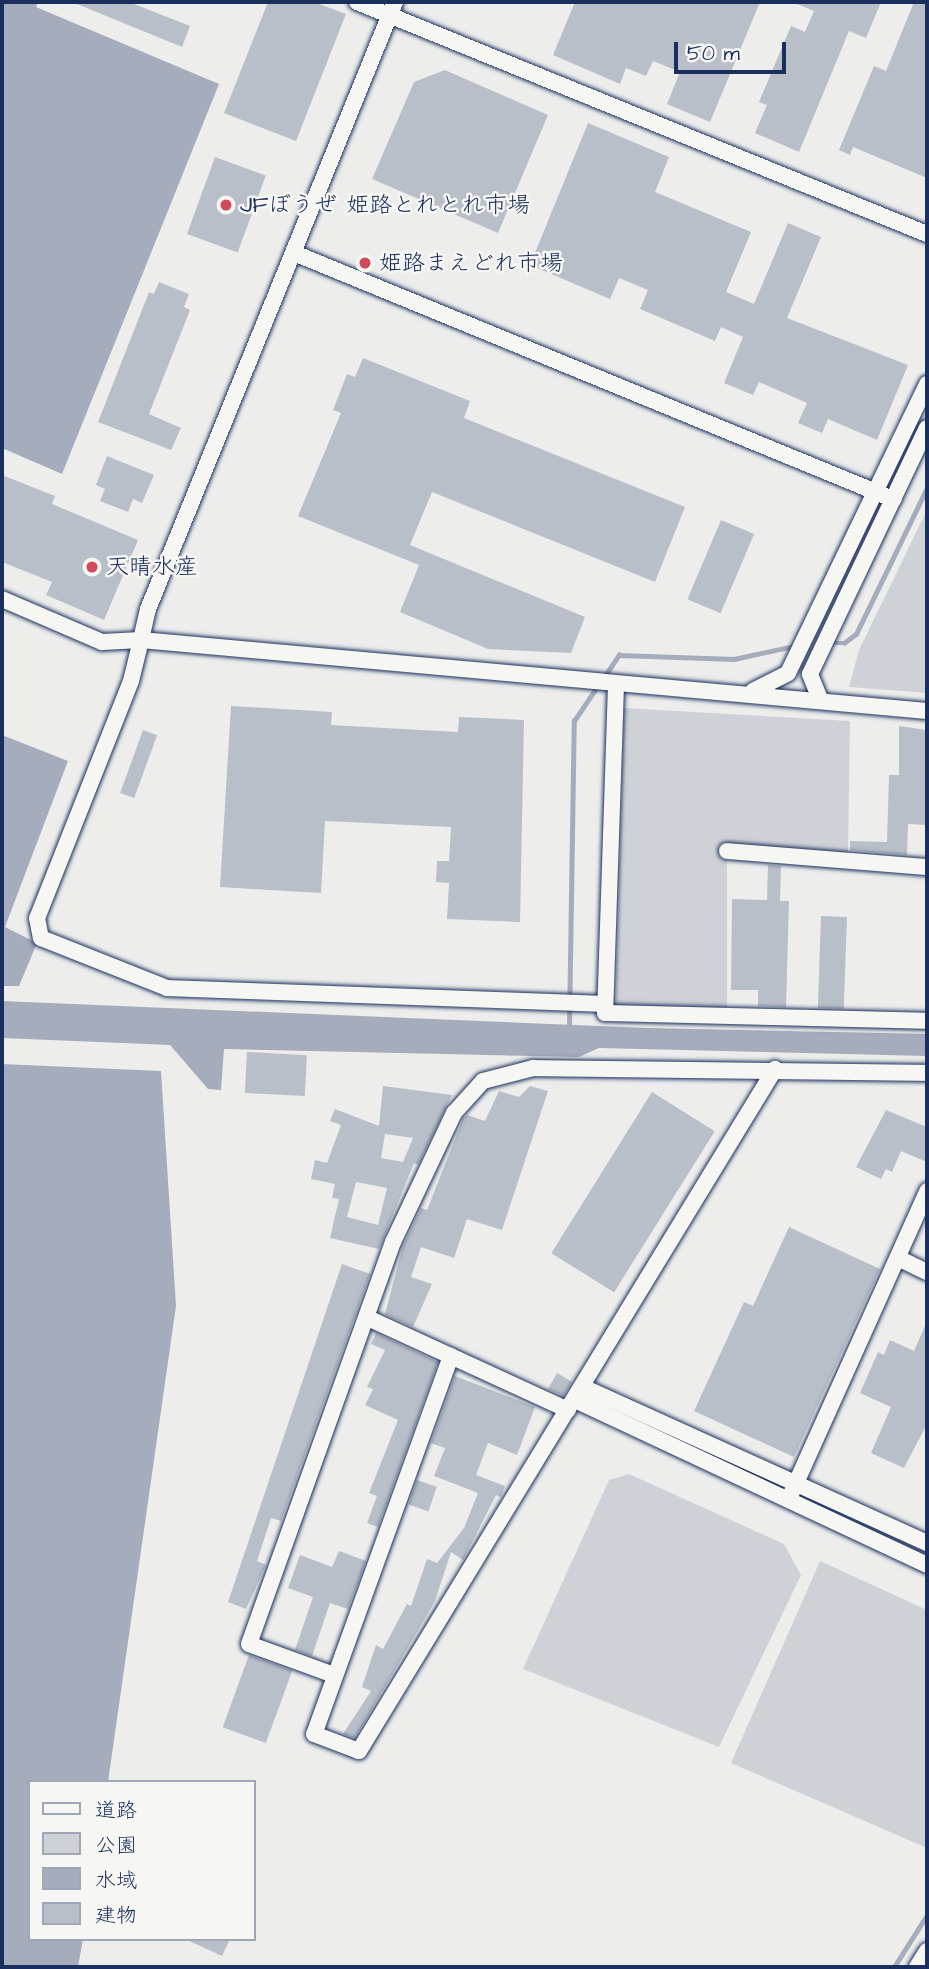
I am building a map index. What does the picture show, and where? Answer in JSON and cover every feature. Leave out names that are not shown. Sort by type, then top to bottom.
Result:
[{"type":"street","points":[[357,2],[392,8],[927,234]]},
{"type":"street","points":[[392,8],[148,609],[131,681],[37,918],[41,938],[167,988],[605,1004]]},
{"type":"street","points":[[294,253],[893,499]]},
{"type":"street","points":[[744,694],[777,683],[788,673],[927,384]]},
{"type":"street","points":[[820,699],[810,674],[828,630],[927,428]]},
{"type":"street","points":[[2,599],[102,642],[141,640],[579,682],[820,699],[927,711]]},
{"type":"street","points":[[788,673],[794,697]]},
{"type":"street","points":[[616,685],[605,1013],[927,1021]]},
{"type":"street","points":[[727,850],[927,867]]},
{"type":"street","points":[[334,1675],[248,1644],[368,1318],[393,1242],[454,1114],[483,1081],[533,1068],[927,1073]]},
{"type":"street","points":[[451,1356],[314,1734],[359,1751],[775,1069]]},
{"type":"street","points":[[788,1501],[927,1191]]},
{"type":"street","points":[[898,1258],[927,1272]]},
{"type":"street","points":[[368,1318],[451,1356],[575,1399],[797,1483],[927,1543]]},
{"type":"street","points":[[575,1399],[927,1564]]},
{"type":"street","points":[[917,1967],[927,1951]]},
{"type":"green space","points":[[927,510],[927,693],[849,687],[859,650]]},
{"type":"green space","points":[[624,708],[850,721],[848,854],[727,843],[727,1010],[616,1006]]},
{"type":"green space","points":[[629,1474],[784,1544],[801,1575],[719,1747],[523,1669],[609,1480]]},
{"type":"green space","points":[[820,1561],[927,1610],[927,1848],[731,1763]]},
{"type":"water","points":[[2,2],[38,2],[36,7],[219,84],[62,474],[2,448]]},
{"type":"water","points":[[2,735],[68,761],[5,927],[37,943],[19,986],[2,986]]},
{"type":"water","points":[[2,1001],[647,1028],[927,1034],[927,1056],[599,1048],[579,1057],[224,1049],[221,1090],[208,1089],[170,1045],[2,1038]]},
{"type":"water","points":[[2,1064],[161,1071],[176,1306],[108,1780],[28,1780],[28,1941],[83,1941],[78,1967],[2,1967]]},
{"type":"building","points":[[72,2],[129,2],[190,26],[182,47]]},
{"type":"building","points":[[268,2],[314,2],[346,14],[296,141],[224,113]]},
{"type":"building","points":[[575,2],[760,2],[710,122],[667,104],[680,72],[653,61],[646,76],[626,68],[620,84],[553,55]]},
{"type":"building","points":[[792,2],[881,2],[866,38],[849,31],[799,152],[755,133],[767,105],[759,102],[791,26],[805,32],[814,11]]},
{"type":"building","points":[[914,2],[927,2],[927,178],[853,147],[850,155],[839,150],[874,66],[886,71]]},
{"type":"building","points":[[445,70],[548,115],[498,233],[372,179],[414,82]]},
{"type":"building","points":[[588,123],[669,157],[655,192],[751,232],[726,292],[754,304],[788,223],[821,237],[787,318],[908,365],[877,440],[828,419],[822,433],[798,423],[807,403],[759,382],[753,395],[724,383],[743,337],[721,327],[715,341],[640,309],[648,290],[619,278],[610,299],[530,265]]},
{"type":"building","name":"JFぼうぜ 姫路とれとれ市場","points":[[215,157],[266,175],[238,253],[187,234]]},
{"type":"building","points":[[159,282],[189,294],[184,307],[190,310],[149,414],[181,428],[171,450],[98,422],[149,292],[154,294]]},
{"type":"building","points":[[363,358],[470,401],[464,418],[685,507],[655,582],[432,492],[410,545],[585,617],[571,653],[488,649],[400,612],[419,565],[298,516],[341,413],[333,410],[347,374],[355,377]]},
{"type":"building","points":[[107,456],[154,475],[142,503],[133,499],[128,512],[100,501],[105,489],[96,485]]},
{"type":"building","points":[[2,475],[55,496],[52,504],[138,540],[104,620],[46,595],[52,582],[2,562]]},
{"type":"building","points":[[721,520],[754,534],[721,613],[687,599]]},
{"type":"building","points":[[231,706],[332,712],[331,725],[458,732],[459,717],[524,720],[520,922],[447,919],[449,883],[436,882],[437,861],[449,861],[451,827],[325,821],[321,893],[220,887]]},
{"type":"building","points":[[899,726],[927,730],[927,825],[908,824],[907,855],[850,850],[850,841],[887,842],[889,775],[899,775]]},
{"type":"building","points":[[143,730],[157,735],[134,798],[120,793]]},
{"type":"building","points":[[768,865],[781,866],[780,901],[789,901],[786,1007],[758,1006],[758,990],[731,990],[732,899],[767,900]]},
{"type":"building","points":[[821,916],[847,917],[844,1009],[818,1008]]},
{"type":"building","points":[[247,1052],[307,1055],[305,1096],[245,1093]]},
{"type":"building","points":[[383,1086],[452,1095],[418,1165],[414,1163],[379,1249],[330,1238],[339,1199],[332,1198],[335,1184],[311,1179],[315,1160],[327,1163],[341,1125],[330,1121],[335,1109],[379,1126]],"holes":[[[385,1134],[413,1138],[403,1162],[381,1158]],[[356,1182],[387,1188],[378,1225],[347,1217]]]},
{"type":"building","points":[[530,1086],[548,1091],[502,1230],[467,1219],[454,1258],[421,1247],[411,1277],[432,1284],[413,1327],[385,1314],[403,1246],[421,1208],[427,1210],[463,1119],[467,1115],[485,1121],[499,1091],[519,1097]]},
{"type":"building","points":[[652,1092],[715,1131],[614,1292],[551,1253]]},
{"type":"building","points":[[886,1110],[927,1127],[927,1162],[901,1151],[892,1172],[886,1169],[881,1179],[856,1167]]},
{"type":"building","points":[[789,1227],[880,1269],[794,1457],[694,1411],[744,1302],[753,1306]]},
{"type":"building","points":[[342,1264],[370,1274],[281,1521],[271,1518],[257,1561],[266,1565],[246,1609],[228,1602]]},
{"type":"building","points":[[927,1321],[927,1424],[904,1468],[871,1453],[891,1407],[860,1393],[878,1352],[884,1355],[890,1340],[914,1351]]},
{"type":"building","points":[[376,1333],[438,1362],[378,1527],[367,1523],[377,1496],[369,1493],[398,1420],[365,1405],[373,1389],[367,1387],[385,1350],[371,1344]]},
{"type":"building","points":[[557,1373],[572,1382],[563,1396],[548,1389]]},
{"type":"building","points":[[455,1376],[535,1407],[517,1455],[488,1443],[476,1475],[505,1486],[501,1497],[496,1495],[463,1560],[451,1552],[435,1601],[355,1738],[343,1734],[371,1691],[362,1687],[376,1645],[383,1649],[407,1604],[411,1606],[427,1559],[437,1563],[464,1528],[478,1493],[434,1476],[445,1448],[431,1443]]},
{"type":"building","points":[[417,1480],[437,1487],[428,1511],[409,1505]]},
{"type":"building","points":[[339,1551],[366,1561],[348,1609],[330,1603],[312,1656],[295,1650],[313,1597],[288,1588],[300,1555],[332,1567]]},
{"type":"building","points":[[249,1655],[292,1671],[266,1743],[223,1727]]},
{"type":"building","points":[[189,1941],[229,1941],[222,1956]]},
{"type":"waterway","points":[[828,643],[844,643],[856,634],[927,488]]},
{"type":"waterway","points":[[604,677],[619,655],[734,659],[798,645]]},
{"type":"waterway","points":[[569,1025],[574,721],[599,684]]},
{"type":"waterway","points":[[894,1967],[927,1915]]},
{"type":"place","name":"JFぼうぜ 姫路とれとれ市場","points":[[226,205]]},
{"type":"place","name":"姫路まえどれ市場","points":[[365,263]]},
{"type":"place","name":"天晴水産","points":[[92,567]]}]
